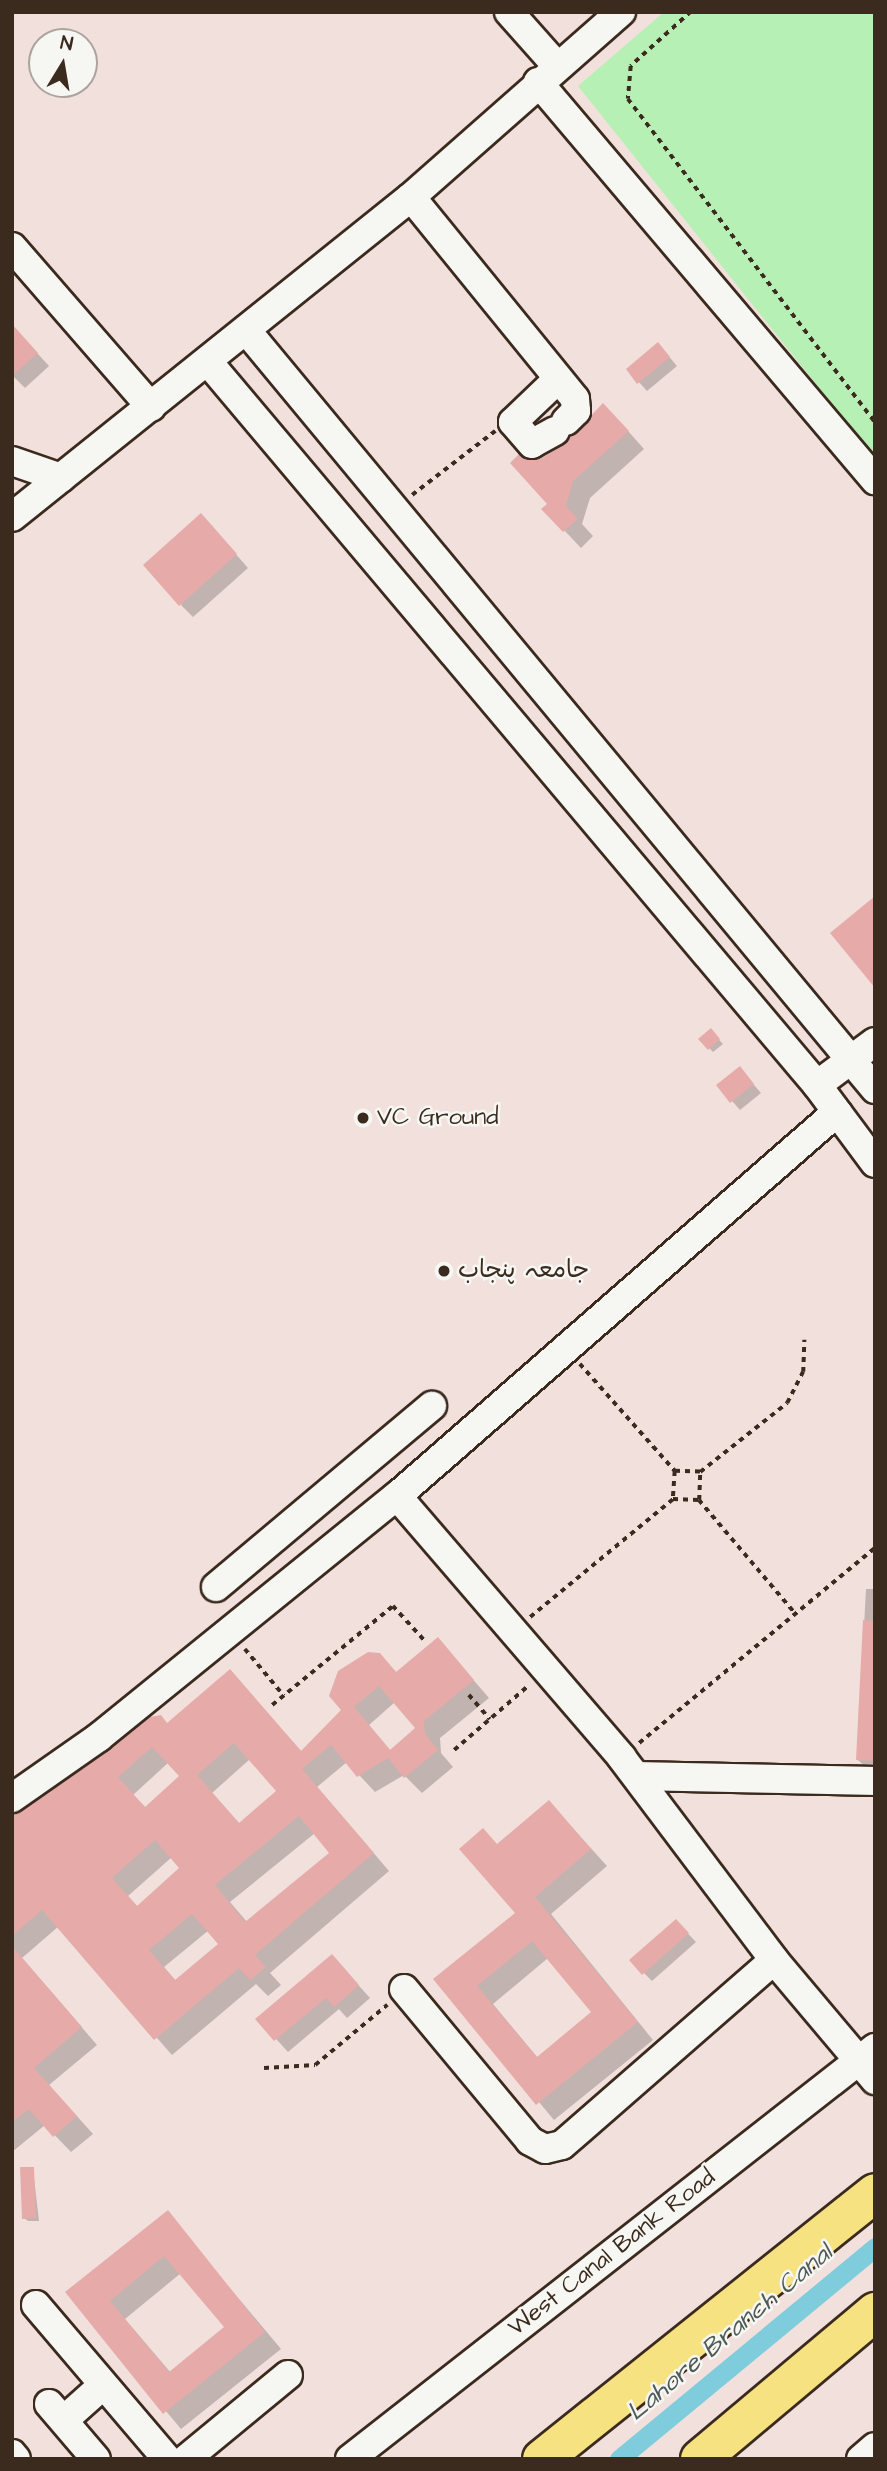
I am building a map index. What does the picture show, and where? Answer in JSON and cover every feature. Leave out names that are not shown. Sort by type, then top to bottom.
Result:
[{"type":"highway","points":[[542,2459],[875,2193]]},
{"type":"highway","points":[[700,2459],[875,2312]]},
{"type":"street","points":[[509,12],[548,74],[875,480]]},
{"type":"street","points":[[12,517],[209,363],[411,197],[621,12]]},
{"type":"street","points":[[411,197],[577,403],[560,426],[532,444],[513,422],[557,380]]},
{"type":"street","points":[[12,247],[151,407]]},
{"type":"street","points":[[246,330],[875,1089]]},
{"type":"street","points":[[209,363],[817,1084],[875,1163]]},
{"type":"street","points":[[12,461],[61,478]]},
{"type":"street","points":[[817,1084],[875,1042]]},
{"type":"street","points":[[12,1798],[230,1631],[397,1496],[569,1351],[837,1112]]},
{"type":"street","points":[[216,1587],[432,1406]]},
{"type":"street","points":[[397,1496],[515,1629],[629,1767],[774,1960],[869,2063]]},
{"type":"street","points":[[312,1507],[344,1539]]},
{"type":"street","points":[[629,1767],[875,1781]]},
{"type":"street","points":[[404,1989],[530,2141],[545,2149],[562,2145],[774,1960]]},
{"type":"street","name":"West Canal Bank Road","points":[[350,2459],[869,2063]]},
{"type":"street","points":[[36,2305],[102,2386],[151,2453]]},
{"type":"street","points":[[186,2459],[288,2375]]},
{"type":"street","points":[[96,2459],[57,2412],[102,2386]]},
{"type":"street","points":[[861,2459],[875,2448]]},
{"type":"street","points":[[12,2454],[16,2459]]},
{"type":"path","points":[[691,12],[631,66],[628,99],[875,422]]},
{"type":"path","points":[[394,509],[513,422]]},
{"type":"path","points":[[675,1471],[700,1472],[787,1403],[803,1372],[804,1340]]},
{"type":"path","points":[[569,1351],[675,1471],[673,1499]]},
{"type":"path","points":[[700,1472],[699,1500],[796,1613]]},
{"type":"path","points":[[515,1629],[673,1499],[699,1500]]},
{"type":"path","points":[[629,1767],[796,1613],[875,1548]]},
{"type":"path","points":[[272,1705],[393,1606],[426,1642]]},
{"type":"path","points":[[230,1631],[284,1696]]},
{"type":"path","points":[[454,1750],[548,1669]]},
{"type":"path","points":[[469,1695],[490,1719]]},
{"type":"path","points":[[264,2068],[315,2065],[404,1989]]},
{"type":"shaded area","name":"جامعہ پنجاب","points":[[12,12],[875,12],[875,2459],[12,2459]]},
{"type":"green space","points":[[664,12],[875,12],[875,458],[578,86]]},
{"type":"building","points":[[12,324],[38,353],[12,376]]},
{"type":"building","points":[[658,342],[670,357],[637,384],[626,369]]},
{"type":"building","points":[[603,403],[629,431],[573,481],[566,506],[578,519],[563,532],[541,509],[547,504],[510,463],[519,454],[540,459],[563,445]]},
{"type":"building","points":[[201,513],[237,554],[179,606],[143,565]]},
{"type":"building","points":[[875,896],[875,988],[830,933]]},
{"type":"building","points":[[711,1028],[720,1039],[708,1050],[698,1039]]},
{"type":"building","points":[[740,1066],[754,1084],[730,1103],[716,1085]]},
{"type":"building","points":[[863,1620],[875,1621],[875,1761],[856,1760]]},
{"type":"building","points":[[438,1637],[474,1680],[424,1721],[425,1734],[438,1750],[404,1778],[388,1758],[357,1777],[331,1745],[302,1769],[374,1853],[255,1955],[266,1967],[250,1980],[239,1968],[154,2040],[42,1910],[12,1936],[12,1816],[150,1717],[161,1715],[167,1723],[230,1669],[301,1751],[341,1710],[329,1696],[338,1671],[368,1652],[380,1653],[396,1672]],"holes":[[[379,1686],[415,1728],[390,1750],[354,1707]],[[234,1743],[276,1791],[239,1823],[197,1775]],[[152,1747],[179,1776],[145,1807],[118,1777]],[[299,1816],[329,1853],[245,1922],[215,1885]],[[155,1840],[179,1868],[137,1906],[112,1878]],[[192,1914],[218,1944],[175,1980],[149,1950]]]},
{"type":"building","points":[[549,1800],[591,1849],[535,1897],[638,2022],[536,2105],[433,1979],[515,1913],[459,1849],[483,1828],[497,1844]],"holes":[[[532,1941],[591,2012],[537,2057],[477,1986]]]},
{"type":"building","points":[[676,1919],[689,1933],[642,1975],[629,1960]]},
{"type":"building","points":[[12,1946],[82,2027],[34,2068],[77,2116],[53,2137],[29,2109],[12,2122]]},
{"type":"building","points":[[332,1954],[359,1985],[334,2007],[326,1998],[274,2041],[255,2019]]},
{"type":"building","points":[[20,2167],[34,2167],[36,2218],[22,2219]]},
{"type":"building","points":[[168,2210],[265,2332],[163,2414],[65,2292]],"holes":[[[164,2256],[224,2327],[169,2372],[110,2301]]]},
{"type":"waterway","name":"Lahore Branch Canal","points":[[619,2459],[875,2247]]},
{"type":"place","name":"VC Ground","points":[[363,1118]]},
{"type":"place","name":"جامعہ پنجاب","points":[[444,1271]]}]
